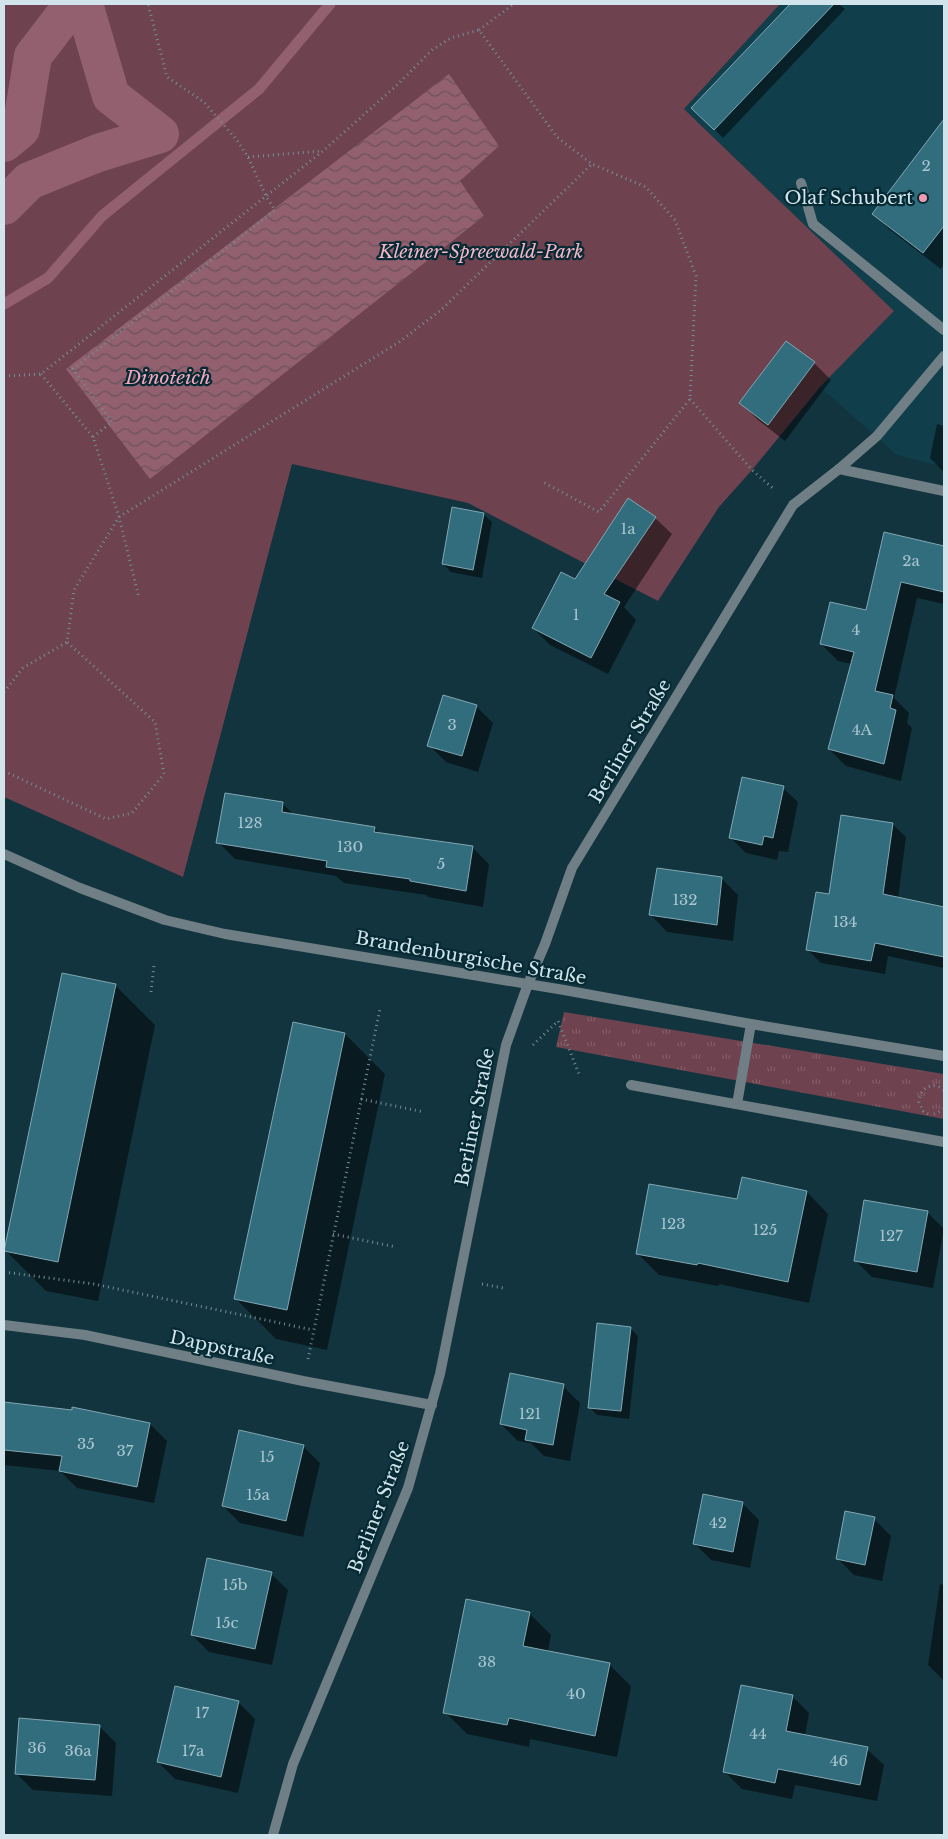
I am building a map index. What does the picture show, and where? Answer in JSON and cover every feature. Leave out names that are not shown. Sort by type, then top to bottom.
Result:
[{"type":"street","points":[[801,182],[813,224],[944,330]]},
{"type":"street","name":"Berliner Straße","points":[[273,1835],[293,1764],[408,1488],[432,1405],[506,1045],[572,868],[793,506],[877,436],[944,358]]},
{"type":"street","points":[[840,468],[944,491]]},
{"type":"street","name":"Brandenburgische Straße","points":[[4,854],[80,888],[165,920],[226,934],[944,1056]]},
{"type":"street","points":[[737,1104],[751,1024]]},
{"type":"street","points":[[631,1085],[944,1142]]},
{"type":"street","name":"Dappstraße","points":[[4,1325],[85,1335],[303,1382],[432,1405]]},
{"type":"path","points":[[93,437],[112,422],[73,369],[276,210],[266,196],[248,157],[236,139],[204,102],[167,77],[148,4]]},
{"type":"path","points":[[4,376],[42,374],[323,151],[396,86],[432,50],[451,38],[478,30],[514,4]]},
{"type":"path","points":[[478,30],[557,137],[592,164],[646,187],[675,220],[696,276],[690,399],[598,512],[541,481]]},
{"type":"path","points":[[248,157],[323,151]]},
{"type":"path","points":[[67,642],[74,590],[119,517],[399,342],[441,310],[592,164]]},
{"type":"path","points":[[42,374],[93,437],[119,517],[138,598]]},
{"type":"path","points":[[690,399],[752,470],[793,506]]},
{"type":"path","points":[[4,692],[23,668],[67,642]]},
{"type":"path","points":[[4,770],[106,819],[132,813],[164,774],[155,722],[67,642]]},
{"type":"path","points":[[151,992],[154,965]]},
{"type":"path","points":[[303,1382],[380,1009]]},
{"type":"path","points":[[529,1048],[558,1021],[579,1074]]},
{"type":"path","points":[[944,1090],[938,1086],[929,1086],[921,1092],[919,1102],[923,1111],[927,1114],[937,1114],[944,1109]]},
{"type":"path","points":[[361,1099],[424,1112]]},
{"type":"path","points":[[333,1234],[396,1247]]},
{"type":"path","points":[[4,1272],[94,1284],[314,1330]]},
{"type":"shaded area","points":[[780,4],[944,4],[944,467],[897,455],[820,387],[894,311],[684,109]]},
{"type":"green space","name":"Kleiner-Spreewald-Park","points":[[4,4],[780,4],[684,109],[894,311],[820,387],[719,507],[658,601],[468,503],[292,464],[183,877],[4,797]]},
{"type":"green space","points":[[564,1012],[944,1074],[944,1119],[556,1047]]},
{"type":"water","name":"Dinoteich","points":[[449,74],[499,146],[460,181],[484,216],[150,479],[66,369]]},
{"type":"building","points":[[790,4],[834,4],[714,130],[691,108]]},
{"type":"building","points":[[944,119],[944,226],[923,253],[872,214]]},
{"type":"building","points":[[786,341],[815,362],[768,425],[739,403]]},
{"type":"building","points":[[628,498],[656,517],[604,594],[620,602],[591,658],[532,628],[561,572],[575,579]]},
{"type":"building","points":[[452,507],[484,513],[473,570],[442,564]]},
{"type":"building","points":[[884,532],[944,546],[944,592],[901,582],[875,691],[893,695],[890,708],[896,710],[884,764],[828,749],[854,652],[820,644],[830,602],[866,610]]},
{"type":"building","points":[[443,695],[477,705],[462,756],[427,746]]},
{"type":"building","points":[[742,777],[784,786],[773,838],[764,836],[762,845],[729,838]]},
{"type":"building","points":[[225,793],[283,802],[282,812],[375,827],[374,832],[473,846],[466,891],[410,881],[410,879],[326,867],[327,861],[216,843]]},
{"type":"building","points":[[841,815],[893,823],[883,894],[944,907],[944,957],[875,943],[871,961],[806,950],[816,892],[829,894]]},
{"type":"building","points":[[657,868],[722,877],[717,925],[649,915]]},
{"type":"building","points":[[62,973],[116,984],[58,1262],[4,1251]]},
{"type":"building","points":[[293,1022],[345,1033],[287,1310],[234,1299]]},
{"type":"building","points":[[742,1177],[807,1191],[788,1282],[698,1263],[697,1265],[636,1254],[649,1184],[737,1199]]},
{"type":"building","points":[[864,1200],[928,1211],[917,1272],[854,1261]]},
{"type":"building","points":[[597,1323],[631,1327],[621,1411],[588,1408]]},
{"type":"building","points":[[510,1373],[564,1384],[553,1445],[525,1440],[527,1430],[500,1424]]},
{"type":"building","points":[[4,1402],[72,1410],[72,1407],[150,1423],[137,1487],[59,1471],[62,1456],[4,1450]]},
{"type":"building","points":[[239,1430],[304,1445],[286,1521],[222,1506]]},
{"type":"building","points":[[703,1494],[743,1502],[733,1552],[693,1544]]},
{"type":"building","points":[[845,1511],[875,1517],[865,1565],[836,1559]]},
{"type":"building","points":[[207,1558],[272,1572],[255,1649],[191,1635]]},
{"type":"building","points":[[466,1599],[530,1612],[523,1646],[610,1663],[595,1736],[509,1718],[507,1725],[443,1713]]},
{"type":"building","points":[[741,1685],[793,1695],[786,1731],[868,1747],[860,1785],[778,1769],[775,1783],[723,1772]]},
{"type":"building","points":[[175,1686],[239,1701],[221,1777],[157,1762]]},
{"type":"building","points":[[19,1718],[100,1725],[95,1780],[15,1774]]},
{"type":"waterway","points":[[4,143],[21,129],[33,56],[73,4]]},
{"type":"waterway","points":[[4,206],[29,181],[98,153],[160,134],[111,96],[84,4]]},
{"type":"waterway","points":[[4,304],[48,278],[102,216],[259,89],[330,4]]},
{"type":"place","name":"Olaf Schubert","points":[[923,198]]}]
